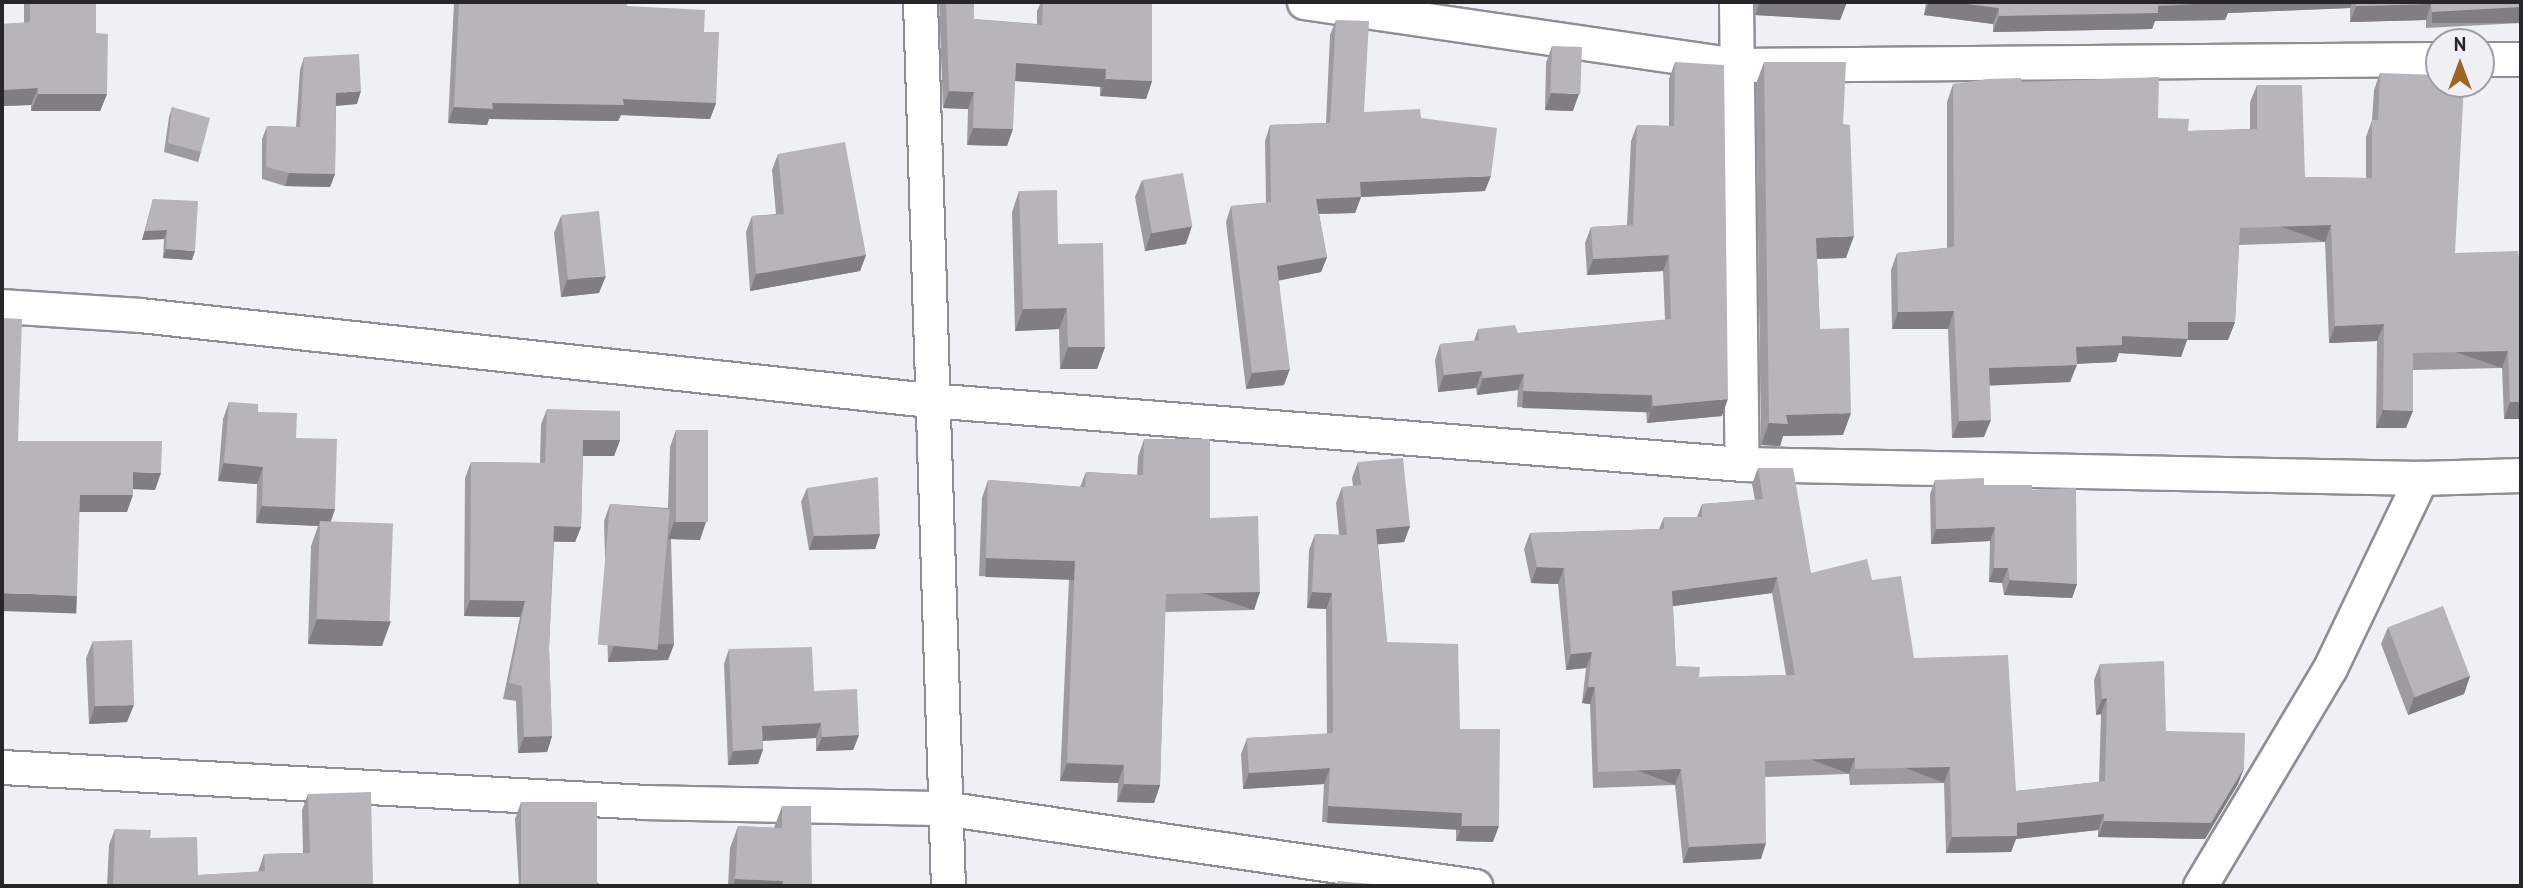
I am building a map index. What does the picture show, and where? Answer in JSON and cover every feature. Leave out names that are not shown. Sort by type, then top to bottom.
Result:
[{"type":"street","points":[[920,2],[929,400],[948,886]]},
{"type":"street","points":[[1304,2],[1737,65],[2425,60]]},
{"type":"street","points":[[1736,2],[1742,464]]},
{"type":"street","points":[[2495,59],[2521,59]]},
{"type":"street","points":[[2,306],[140,315],[929,400],[1742,464],[2421,478],[2521,475]]},
{"type":"street","points":[[2200,886],[2330,668],[2421,478]]},
{"type":"street","points":[[2,767],[646,802],[943,808],[1475,886]]},
{"type":"building","points":[[30,2],[96,2],[96,33],[108,34],[107,94],[38,94],[38,88],[2,90],[2,24],[30,22]]},
{"type":"building","points":[[459,2],[626,2],[627,6],[705,10],[704,32],[719,32],[716,103],[623,99],[624,105],[492,103],[493,109],[454,107]]},
{"type":"building","points":[[946,2],[974,2],[974,19],[1042,25],[1043,2],[1152,2],[1152,81],[1106,79],[1106,69],[1016,63],[1013,129],[973,128],[974,92],[949,91]]},
{"type":"building","points":[[1952,2],[2231,3],[2158,5],[2158,13],[1999,16],[1999,8]]},
{"type":"building","points":[[2356,2],[2521,2],[2521,7],[2432,12],[2431,4],[2356,6]]},
{"type":"building","points":[[1336,20],[1369,21],[1364,112],[1420,109],[1421,118],[1497,128],[1491,176],[1360,182],[1361,197],[1316,199],[1327,257],[1277,266],[1290,369],[1252,373],[1231,206],[1271,202],[1270,125],[1330,123]]},
{"type":"building","points":[[1552,46],[1582,47],[1580,94],[1550,93]]},
{"type":"building","points":[[359,54],[361,91],[336,93],[335,174],[289,173],[266,167],[267,126],[300,127],[304,57]]},
{"type":"building","points":[[1675,62],[1724,65],[1728,399],[1653,406],[1652,395],[1523,391],[1524,374],[1483,378],[1482,371],[1444,375],[1440,344],[1479,340],[1478,329],[1515,325],[1518,333],[1671,319],[1669,255],[1593,259],[1591,227],[1633,225],[1637,125],[1674,126]]},
{"type":"building","points":[[1764,62],[1846,62],[1843,124],[1850,125],[1854,236],[1816,238],[1820,329],[1849,328],[1851,413],[1786,415],[1788,424],[1769,423]]},
{"type":"building","points":[[2380,73],[2425,75],[2425,98],[2463,98],[2455,253],[2518,251],[2521,273],[2521,402],[2510,402],[2508,351],[2413,353],[2413,411],[2383,410],[2384,324],[2335,326],[2331,225],[2240,228],[2235,322],[2188,322],[2188,339],[2122,336],[2122,345],[2076,347],[2077,365],[1989,368],[1991,420],[1959,421],[1954,311],[1898,312],[1897,253],[1954,247],[1953,84],[1988,79],[2021,78],[2022,82],[2159,77],[2158,118],[2189,119],[2188,131],[2257,129],[2257,85],[2302,85],[2305,177],[2372,178],[2372,120],[2378,120]]},
{"type":"building","points":[[172,107],[210,118],[201,152],[168,143]]},
{"type":"building","points":[[845,142],[866,255],[756,274],[752,216],[784,214],[778,154]]},
{"type":"building","points":[[1183,173],[1192,226],[1152,233],[1143,180]]},
{"type":"building","points":[[1057,190],[1058,244],[1103,243],[1105,347],[1068,347],[1067,308],[1023,309],[1019,191]]},
{"type":"building","points":[[153,199],[198,201],[195,251],[166,249],[167,230],[145,231]]},
{"type":"building","points":[[599,211],[606,276],[568,280],[561,215]]},
{"type":"building","points":[[2,318],[22,319],[18,441],[162,441],[161,473],[133,472],[133,495],[80,495],[77,596],[2,593]]},
{"type":"building","points":[[229,402],[258,404],[258,412],[297,413],[296,438],[337,439],[335,509],[262,506],[263,467],[224,463]]},
{"type":"building","points":[[547,409],[620,411],[620,440],[583,440],[581,527],[554,526],[549,648],[552,736],[524,737],[522,686],[509,683],[525,601],[470,600],[471,462],[545,463]]},
{"type":"building","points":[[676,430],[708,430],[708,522],[676,522]]},
{"type":"building","points":[[1144,439],[1210,439],[1210,518],[1258,516],[1260,592],[1166,594],[1160,785],[1124,784],[1124,765],[1067,763],[1075,561],[986,558],[988,480],[1085,487],[1086,472],[1143,475]]},
{"type":"building","points":[[1403,458],[1410,526],[1376,529],[1387,642],[1458,644],[1460,729],[1500,729],[1499,826],[1462,826],[1462,813],[1328,806],[1330,768],[1249,773],[1247,738],[1333,733],[1332,593],[1312,592],[1315,534],[1347,535],[1342,487],[1361,485],[1358,462]]},
{"type":"building","points":[[1758,468],[1793,468],[1811,573],[1867,559],[1872,580],[1901,576],[1914,658],[2008,655],[2016,791],[2105,781],[2107,698],[2102,699],[2100,664],[2164,661],[2166,731],[2245,733],[2244,768],[2211,823],[2104,821],[2104,814],[2017,823],[2017,836],[1952,837],[1950,767],[1855,769],[1855,758],[1765,761],[1766,843],[1689,847],[1681,769],[1598,772],[1595,687],[1588,687],[1592,652],[1571,654],[1564,568],[1537,567],[1530,533],[1664,529],[1664,517],[1702,517],[1702,504],[1763,499]],"holes":[[[1777,577],[1795,675],[1699,677],[1700,667],[1676,666],[1672,591]]]},
{"type":"building","points":[[878,477],[880,534],[814,536],[807,488]]},
{"type":"building","points":[[1984,478],[1984,485],[2032,485],[2032,490],[2076,488],[2077,584],[2010,580],[2008,568],[1994,568],[1995,527],[1936,529],[1935,480]]},
{"type":"building","points":[[610,504],[670,509],[657,650],[598,644]]},
{"type":"building","points":[[320,521],[393,524],[390,621],[317,619]]},
{"type":"building","points":[[2443,606],[2470,676],[2415,697],[2388,627]]},
{"type":"building","points":[[132,640],[134,705],[95,706],[93,641]]},
{"type":"building","points":[[812,647],[814,691],[857,689],[859,735],[822,737],[821,723],[762,726],[763,749],[733,751],[729,649]]},
{"type":"building","points":[[371,792],[373,886],[113,886],[115,829],[151,830],[150,838],[197,837],[198,875],[265,871],[264,854],[310,853],[308,794]]},
{"type":"building","points":[[521,802],[597,802],[597,886],[521,886]]},
{"type":"building","points":[[782,806],[811,806],[812,886],[783,886],[783,881],[735,879],[738,826],[782,828]]},
{"type":"building","points":[[1337,881],[1395,886],[1337,886]]}]
